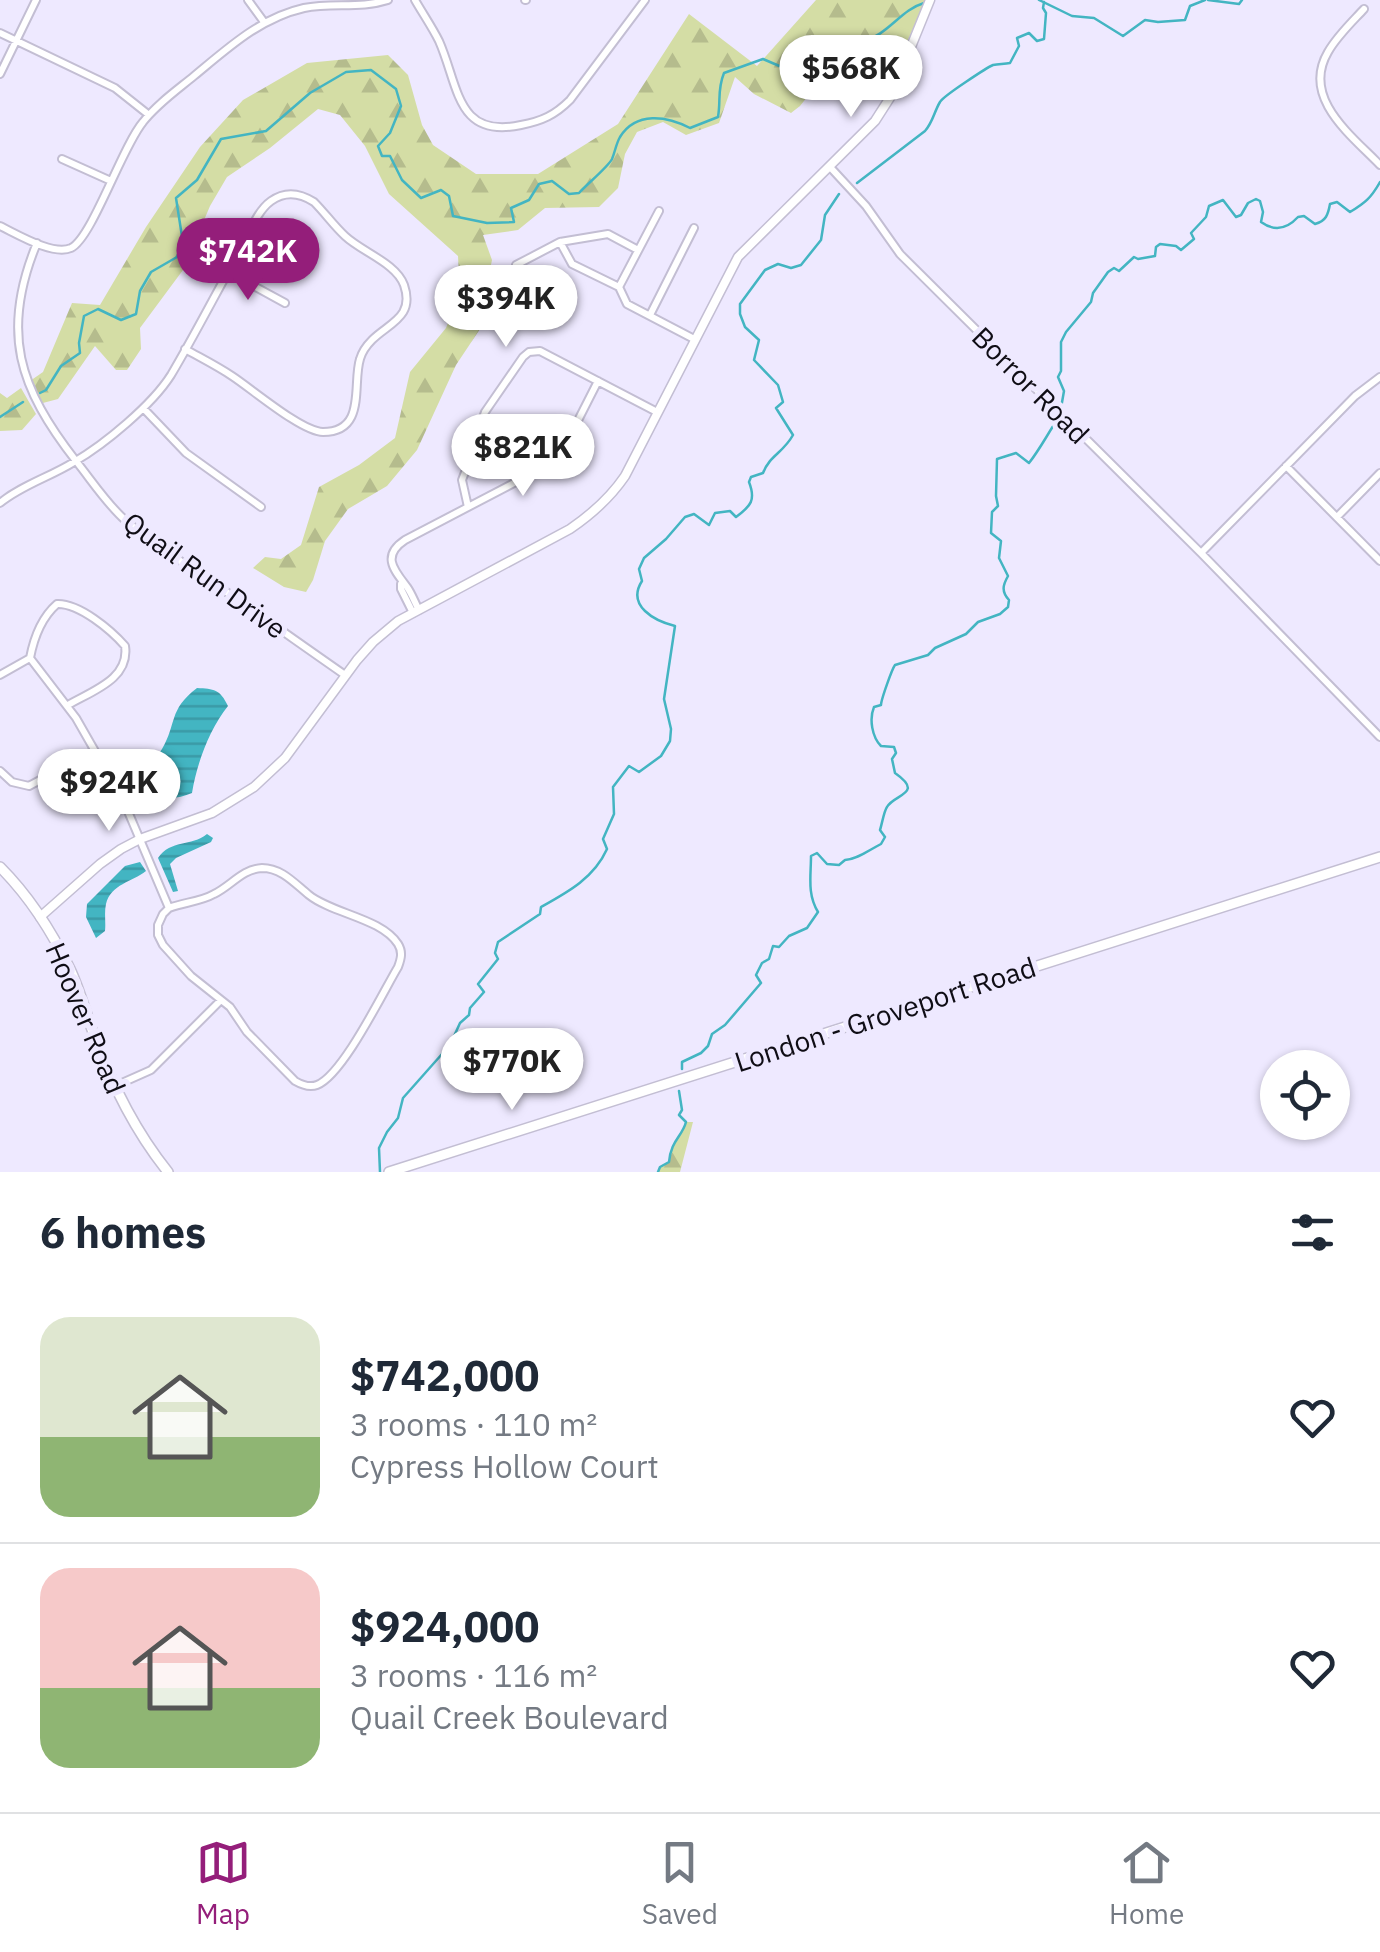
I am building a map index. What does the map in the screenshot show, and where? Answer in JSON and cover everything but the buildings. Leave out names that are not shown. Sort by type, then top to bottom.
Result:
[{"type":"main road","name":"London - Groveport Road","points":[[389,1172],[1380,857]]},
{"type":"main road","name":"Hoover Road","points":[[0,866],[40,918],[71,971],[114,1087],[168,1172]]},
{"type":"street","points":[[0,74],[36,0]]},
{"type":"street","points":[[248,0],[264,22]]},
{"type":"street","points":[[0,226],[62,250],[76,245],[86,234],[132,137],[149,115],[203,69],[264,22],[308,8],[365,6],[388,0]]},
{"type":"street","points":[[415,0],[438,40],[465,109],[482,124],[497,128],[536,122],[558,112],[645,0]]},
{"type":"street","points":[[40,918],[100,864],[140,840],[212,813],[254,786],[286,758],[372,642],[416,612],[588,517],[605,502],[624,476],[738,257],[867,131],[884,108],[929,3]]},
{"type":"street","points":[[1364,9],[1325,56],[1320,85],[1332,115],[1380,165]]},
{"type":"street","points":[[0,33],[115,88],[149,115]]},
{"type":"street","points":[[62,158],[110,181]]},
{"type":"street","name":"Borror Road","points":[[830,167],[866,206],[900,254],[1380,736]]},
{"type":"street","points":[[1,500],[76,461],[144,409],[163,387],[261,212],[274,199],[307,198],[354,244],[401,279],[406,297],[402,315],[362,353],[356,407],[347,422],[331,432],[312,430],[185,349]]},
{"type":"street","points":[[619,287],[660,211]]},
{"type":"street","points":[[650,315],[694,228]]},
{"type":"street","points":[[516,265],[560,242],[608,234],[638,250]]},
{"type":"street","points":[[560,242],[572,264],[619,287],[627,304],[694,338]]},
{"type":"street","name":"Quail Run Drive","points":[[37,243],[18,293],[16,335],[28,386],[42,416],[108,502],[139,532],[345,675]]},
{"type":"street","points":[[228,272],[285,303]]},
{"type":"street","points":[[468,507],[462,480],[476,434],[485,412],[529,352],[540,351],[657,412]]},
{"type":"street","points":[[1201,553],[1355,396],[1380,377]]},
{"type":"street","points":[[416,612],[391,560],[393,550],[533,473],[557,455],[598,381]]},
{"type":"street","points":[[144,409],[186,454],[260,506]]},
{"type":"street","points":[[1286,466],[1380,561]]},
{"type":"street","points":[[1337,517],[1380,474]]},
{"type":"street","points":[[0,675],[30,658],[36,634],[52,608],[58,604],[74,606],[125,646],[126,661],[115,677],[68,705]]},
{"type":"street","points":[[30,658],[68,705],[124,802],[169,908]]},
{"type":"street","points":[[0,772],[12,782],[29,786],[94,752]]},
{"type":"street","points":[[269,869],[290,878],[311,897],[372,925],[395,941],[402,953],[362,1030],[335,1070],[315,1086],[303,1086],[290,1077],[221,1000],[162,945],[158,924],[169,908],[210,897],[247,872],[269,869]]},
{"type":"street","points":[[114,1087],[151,1070],[221,1000]]},
{"type":"green space","points":[[816,0],[926,0],[894,71],[845,86],[815,87],[791,113],[754,94],[735,77],[719,123],[686,135],[663,122],[637,132],[625,154],[618,188],[599,207],[545,208],[518,230],[483,235],[492,260],[480,329],[456,365],[417,450],[387,486],[348,509],[325,541],[306,592],[284,587],[253,568],[265,557],[281,559],[301,545],[319,487],[359,465],[395,438],[410,372],[446,328],[460,293],[458,256],[389,194],[365,146],[340,115],[318,109],[227,177],[183,270],[140,328],[141,349],[127,370],[116,370],[95,346],[58,399],[39,404],[30,381],[43,372],[72,303],[100,305],[200,147],[243,100],[307,63],[388,55],[408,75],[422,125],[433,145],[476,174],[538,174],[618,124],[689,14],[757,66]]},
{"type":"green space","points":[[21,388],[36,414],[22,430],[0,431],[0,393],[7,398]]},
{"type":"green space","points":[[686,1122],[693,1122],[680,1172],[658,1172],[669,1162]]},
{"type":"water","points":[[197,688],[216,691],[228,706],[205,747],[192,793],[176,798],[151,795],[134,777],[159,753],[181,703]]},
{"type":"water","points":[[207,834],[213,838],[211,842],[170,864],[178,891],[173,892],[158,858],[175,845]]},
{"type":"water","points":[[140,862],[146,871],[112,892],[106,904],[105,931],[96,938],[86,917],[87,904],[125,866]]},
{"type":"waterway","points":[[1039,0],[1072,16],[1094,18],[1123,36],[1145,20],[1185,20],[1190,6],[1205,0]]},
{"type":"waterway","points":[[1208,0],[1239,4],[1242,0]]},
{"type":"waterway","points":[[857,183],[925,131],[940,102],[949,94],[993,65],[1010,63],[1019,46],[1017,38],[1029,33],[1037,41],[1044,39],[1044,2]]},
{"type":"waterway","points":[[40,393],[61,366],[80,353],[84,316],[98,309],[121,320],[136,314],[140,291],[151,272],[177,257],[183,243],[176,198],[197,180],[221,139],[266,131],[310,93],[346,72],[371,70],[396,89],[401,106],[390,133],[378,146],[382,156],[390,156],[402,180],[421,198],[441,190],[449,196],[453,216],[487,223],[514,222],[511,208],[529,200],[539,184],[552,181],[569,194],[579,193],[610,162],[620,137],[634,123],[652,118],[690,128],[718,117],[724,73],[763,59],[784,68],[809,62],[841,78],[862,41],[924,3]]},
{"type":"waterway","points":[[1061,408],[1061,342],[1108,272],[1114,268],[1119,271],[1134,257],[1155,256],[1160,244],[1181,250],[1194,239],[1191,233],[1206,217],[1209,206],[1223,200],[1236,217],[1248,203],[1260,201],[1261,222],[1271,227],[1285,226],[1304,216],[1315,224],[1326,217],[1330,204],[1337,202],[1350,212],[1355,209],[1380,182]]},
{"type":"waterway","points":[[380,1172],[379,1148],[398,1118],[403,1098],[450,1045],[460,1023],[484,992],[478,984],[498,959],[498,942],[540,914],[541,907],[570,890],[595,868],[607,849],[603,839],[614,814],[613,787],[629,766],[639,772],[661,756],[670,741],[664,699],[675,626],[652,616],[640,605],[639,569],[644,558],[685,517],[694,514],[709,525],[715,513],[730,511],[736,517],[741,513],[752,498],[751,477],[763,473],[793,435],[776,408],[783,402],[778,385],[754,360],[759,340],[745,327],[740,304],[765,270],[778,264],[791,268],[801,265],[821,240],[825,215],[839,194]]},
{"type":"waterway","points":[[0,417],[23,402]]},
{"type":"waterway","points":[[682,1069],[682,1062],[701,1053],[712,1034],[725,1025],[761,983],[756,975],[769,959],[773,946],[779,947],[789,936],[807,928],[818,912],[811,892],[811,856],[817,853],[827,864],[839,865],[881,844],[886,809],[905,793],[907,785],[895,773],[894,747],[881,746],[875,738],[874,707],[881,705],[895,665],[928,655],[1008,607],[1004,588],[1008,576],[999,558],[1001,541],[991,533],[992,512],[998,506],[997,459],[1016,453],[1029,463],[1057,420]]},
{"type":"waterway","points":[[658,1172],[669,1162],[686,1122],[679,1115],[679,1091]]}]
